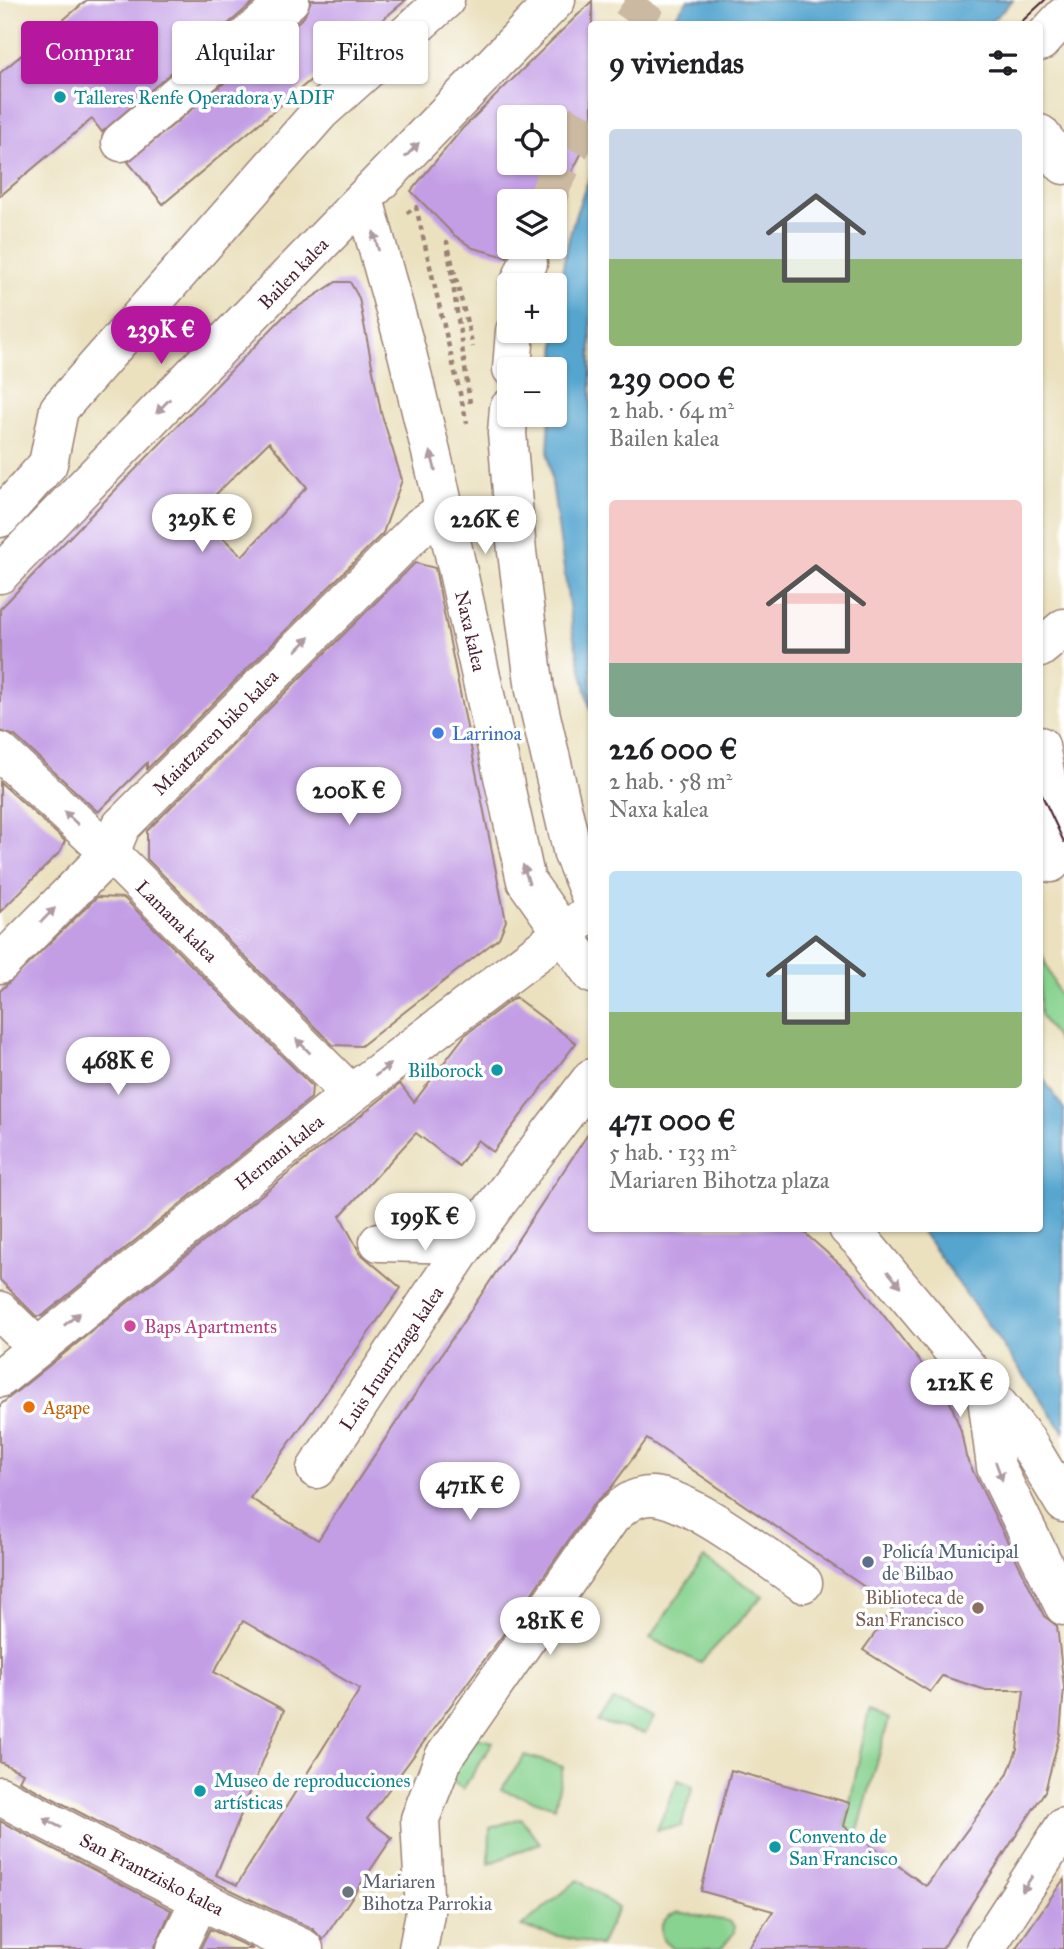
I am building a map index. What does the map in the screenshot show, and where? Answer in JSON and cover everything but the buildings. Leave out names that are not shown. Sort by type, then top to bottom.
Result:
[{"type":"street","points":[[121,142],[290,0]]},
{"type":"street","points":[[0,518],[48,464],[59,409],[321,111],[445,0]]},
{"type":"street","name":"Bailen kalea","points":[[0,574],[556,0]]},
{"type":"street","points":[[1043,39],[1064,16]]},
{"type":"street","points":[[1043,138],[1064,165]]},
{"type":"street","name":"Naxa kalea","points":[[364,199],[407,353],[526,881],[577,922],[588,960]]},
{"type":"street","points":[[507,427],[517,552],[536,690],[573,854],[588,890]]},
{"type":"street","name":"Maiatzaren biko kalea","points":[[0,964],[110,853],[121,826],[421,526],[444,510]]},
{"type":"street","points":[[1043,646],[1064,628]]},
{"type":"street","name":"Lamana kalea","points":[[0,752],[110,853],[351,1094]]},
{"type":"street","points":[[1043,762],[1054,820],[1051,867]]},
{"type":"street","name":"Hernani kalea","points":[[0,1378],[351,1094],[577,922]]},
{"type":"street","name":"Luis Iruarrizaga kalea","points":[[316,1469],[466,1244],[588,1083]]},
{"type":"street","points":[[852,1232],[1026,1440],[1064,1503]]},
{"type":"street","points":[[379,1242],[466,1244]]},
{"type":"street","points":[[0,1311],[37,1347]]},
{"type":"street","points":[[986,1390],[996,1467],[1064,1606]]},
{"type":"street","points":[[418,1949],[425,1913],[420,1819],[444,1757],[611,1517],[628,1501],[653,1496],[681,1502],[803,1583]]},
{"type":"street","name":"San Frantzisko kalea","points":[[0,1796],[200,1900],[304,1949]]},
{"type":"street","points":[[985,1949],[1064,1827]]},
{"type":"street","points":[[176,1949],[200,1900]]},
{"type":"path","points":[[398,219],[416,207],[470,426],[447,242],[475,356]]},
{"type":"green space","points":[[1043,958],[1064,1006],[1062,1047],[1043,1019]]},
{"type":"green space","points":[[704,1558],[763,1596],[700,1663],[650,1638]]},
{"type":"green space","points":[[613,1700],[654,1718],[645,1733],[598,1722]]},
{"type":"green space","points":[[869,1710],[889,1719],[831,1928],[818,1924],[850,1803]]},
{"type":"green space","points":[[469,1736],[493,1742],[463,1789],[446,1777]]},
{"type":"green space","points":[[525,1755],[563,1767],[555,1807],[501,1790]]},
{"type":"green space","points":[[678,1780],[693,1786],[681,1826],[657,1830]]},
{"type":"green space","points":[[521,1818],[540,1843],[489,1864],[490,1828]]},
{"type":"green space","points":[[578,1880],[618,1908],[600,1946],[521,1927]]},
{"type":"green space","points":[[678,1912],[728,1921],[734,1926],[734,1933],[721,1949],[672,1947],[662,1937],[662,1926],[670,1915]]},
{"type":"water","points":[[688,0],[1013,0],[992,21],[671,21]]},
{"type":"water","points":[[588,182],[588,699],[573,634],[548,454],[549,427],[567,427],[567,357],[555,357],[555,353],[556,343],[567,343],[567,273],[562,273],[570,235]]},
{"type":"water","points":[[1043,1078],[1064,1109],[1064,1432],[922,1232],[1043,1232]]},
{"type":"tunnel","points":[[633,21],[648,0]]},
{"type":"tunnel","points":[[551,189],[588,113]]},
{"type":"tram line","points":[[1022,21],[1045,0]]},
{"type":"tram line","points":[[1043,797],[1064,842]]},
{"type":"place","name":"Talleres Renfe Operadora y ADIF","points":[[60,97]]},
{"type":"place","name":"Larrinoa","points":[[438,733]]},
{"type":"place","name":"Bilborock","points":[[497,1070]]},
{"type":"place","name":"Baps Apartments","points":[[130,1326]]},
{"type":"place","name":"Agape","points":[[29,1407]]},
{"type":"place","name":"Policía Municipal de Bilbao","points":[[868,1562]]},
{"type":"place","name":"Biblioteca de San Francisco","points":[[978,1608]]},
{"type":"place","name":"Museo de reproducciones artísticas","points":[[200,1791]]},
{"type":"place","name":"Convento de San Francisco","points":[[775,1847]]},
{"type":"place","name":"Mariaren Bihotza Parrokia","points":[[348,1892]]}]
